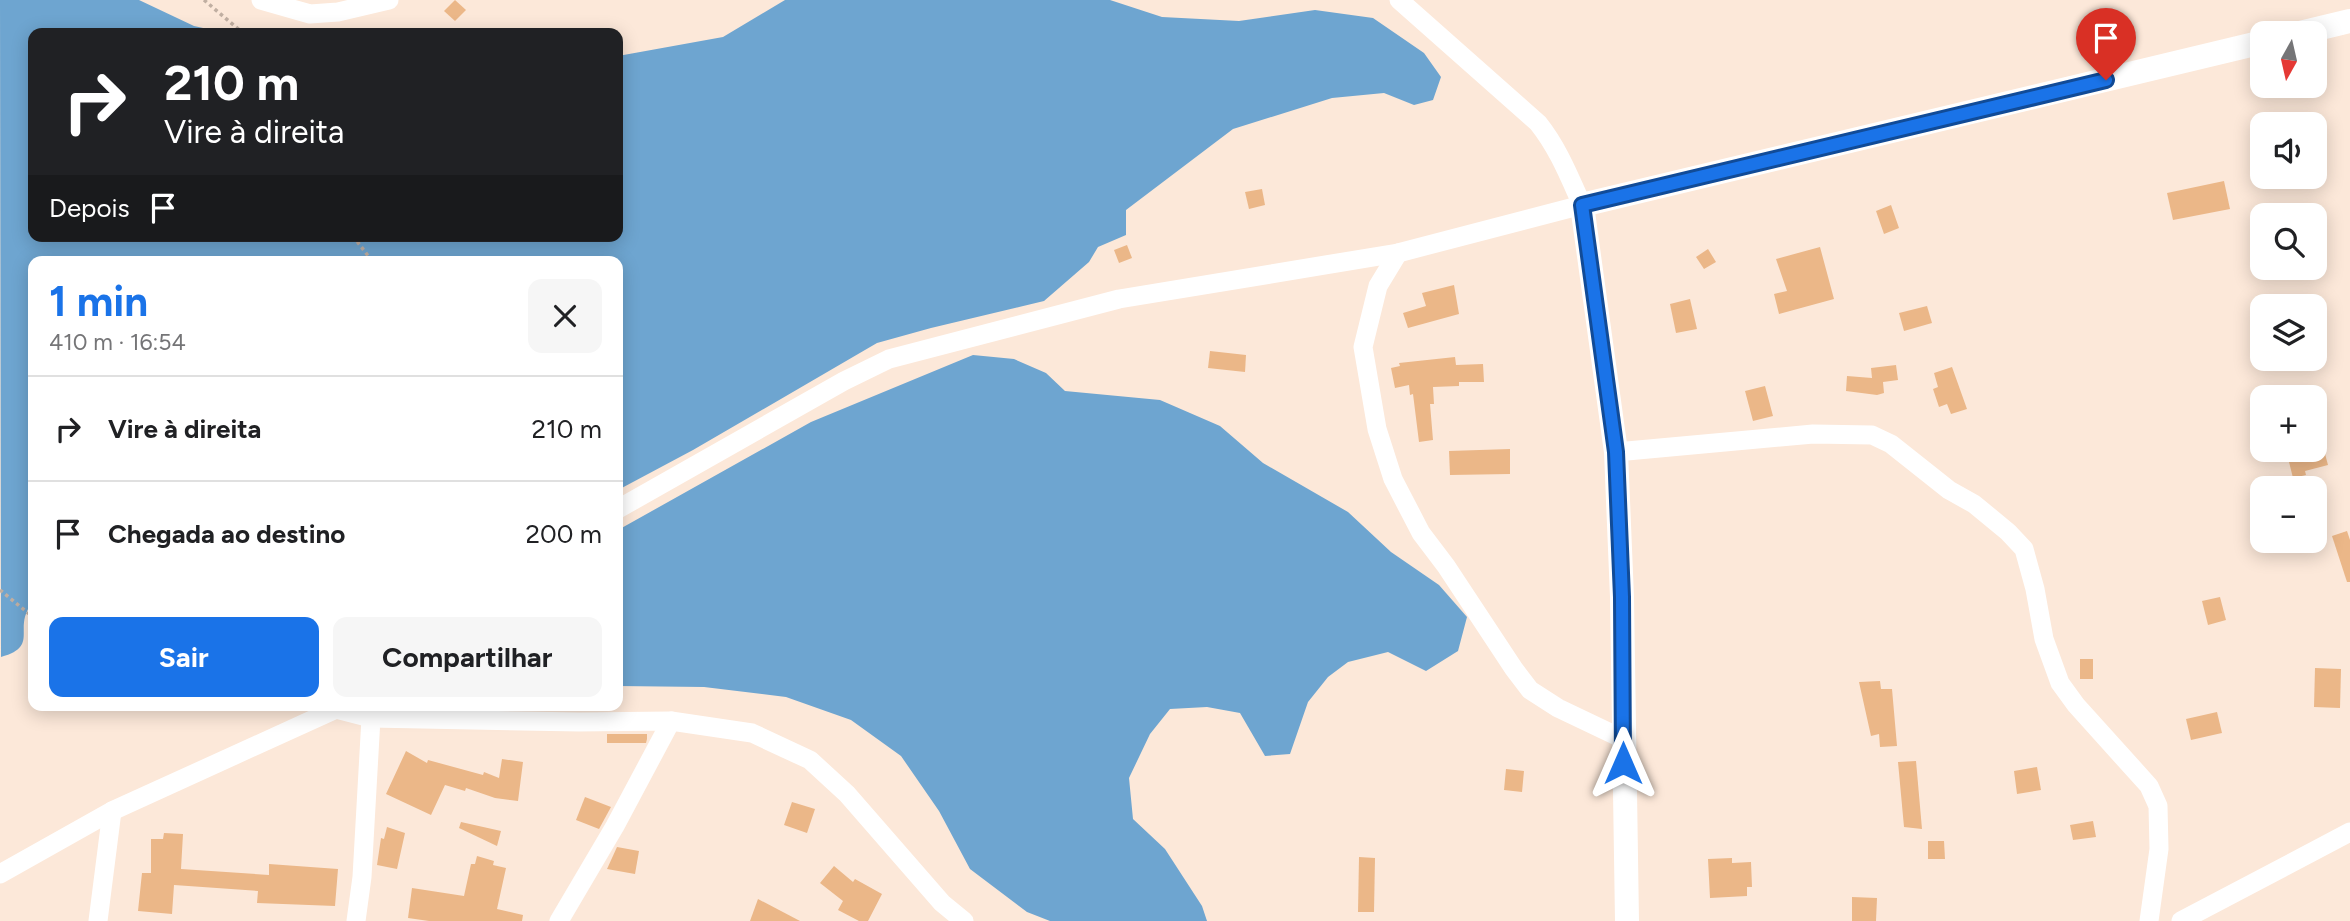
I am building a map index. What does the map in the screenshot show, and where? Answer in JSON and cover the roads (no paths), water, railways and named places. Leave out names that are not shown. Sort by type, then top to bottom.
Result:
[{"type":"main road","points":[[2328,26],[2350,21]]},
{"type":"main road","points":[[1627,921],[1622,597],[1616,452],[1582,205],[2250,45]]},
{"type":"street","points":[[261,0],[310,13],[338,12],[389,0]]},
{"type":"street","points":[[623,506],[844,381],[889,359],[1119,299],[1398,253],[1582,205],[1553,141],[1538,122],[1399,0]]},
{"type":"street","points":[[1398,253],[1378,286],[1363,347],[1377,429],[1393,479],[1421,533],[1530,690],[1539,698],[1623,739]]},
{"type":"street","points":[[1616,452],[1813,434],[1871,435],[1891,444],[2008,532],[2024,549],[2044,639],[2060,683],[2149,786],[2158,806],[2159,849],[2149,921]]},
{"type":"street","points":[[0,874],[112,811],[329,711]]},
{"type":"street","points":[[350,711],[371,718],[671,721],[752,733],[810,760],[847,794],[942,903],[964,921]]},
{"type":"street","points":[[356,921],[362,877],[371,718]]},
{"type":"street","points":[[559,921],[615,827],[671,721]]},
{"type":"street","points":[[98,921],[112,811]]},
{"type":"street","points":[[2181,921],[2350,832]]},
{"type":"water","points":[[0,0],[139,0],[203,28],[28,28],[28,242],[623,242],[623,55],[723,37],[785,0],[1110,0],[1162,17],[1239,21],[1315,10],[1373,18],[1424,53],[1441,77],[1433,100],[1414,105],[1384,93],[1332,98],[1233,129],[1126,210],[1126,235],[1098,247],[1089,262],[1044,301],[877,343],[693,450],[623,487],[623,256],[28,256],[28,610],[24,620],[23,642],[13,653],[1,657]]},
{"type":"water","points":[[973,355],[1014,359],[1046,373],[1065,391],[1160,400],[1220,426],[1263,463],[1348,512],[1391,552],[1439,585],[1467,617],[1458,651],[1426,671],[1388,652],[1348,662],[1328,677],[1308,702],[1290,754],[1265,756],[1240,713],[1207,707],[1170,709],[1150,734],[1129,778],[1133,819],[1165,849],[1202,906],[1207,921],[1050,921],[1027,912],[970,869],[939,811],[901,756],[851,720],[786,697],[704,687],[623,686],[623,527],[811,422]]}]
